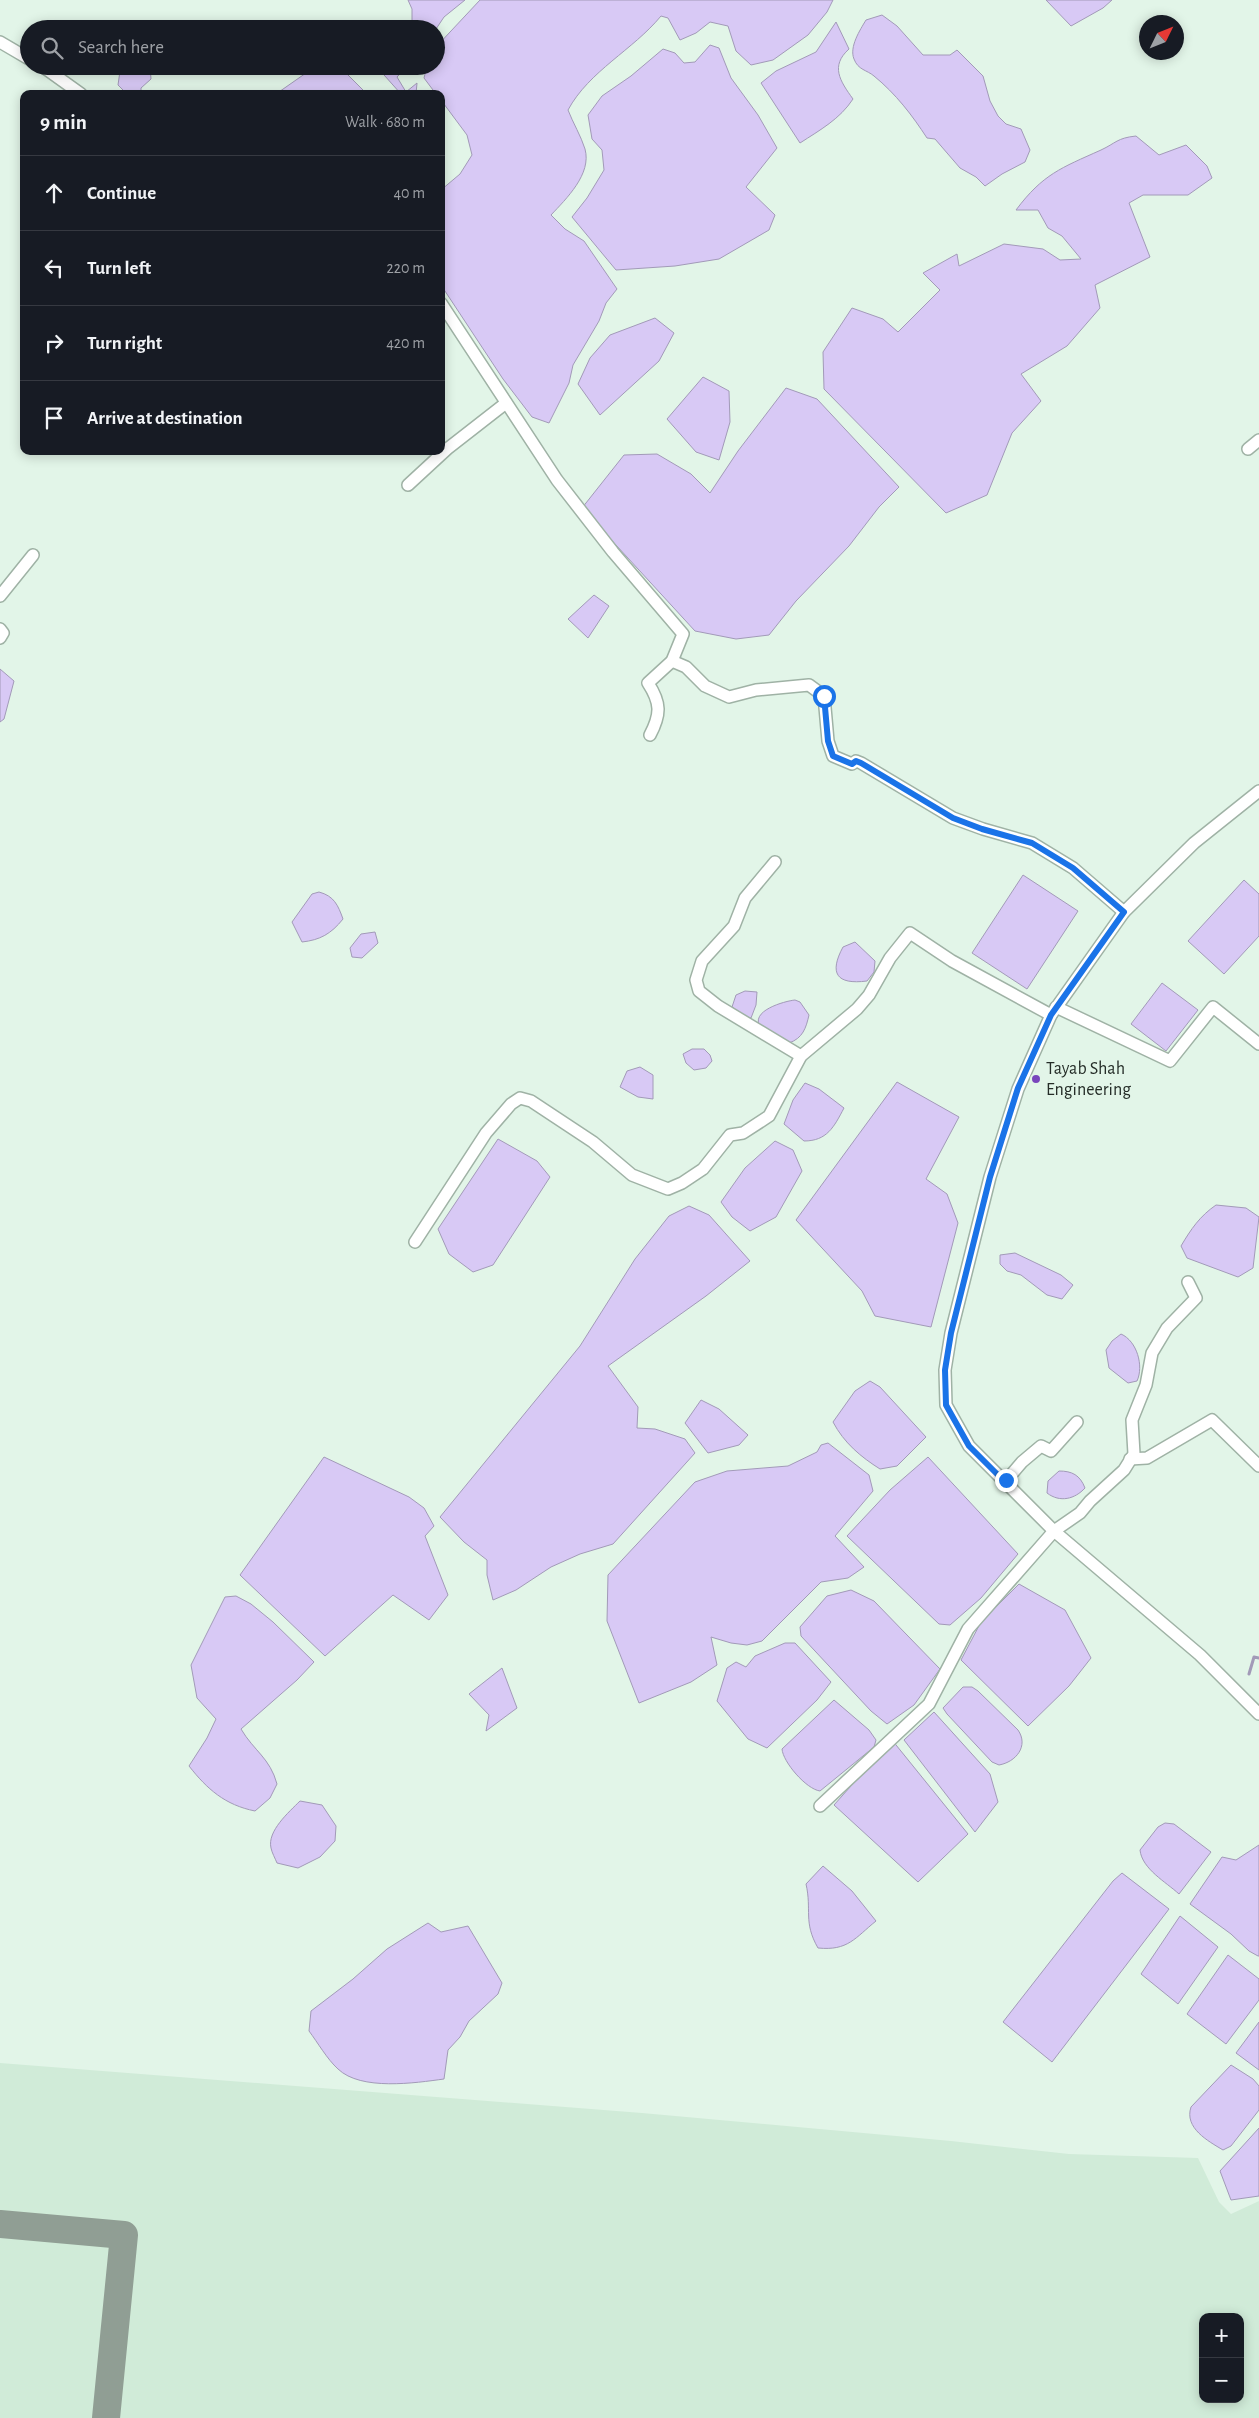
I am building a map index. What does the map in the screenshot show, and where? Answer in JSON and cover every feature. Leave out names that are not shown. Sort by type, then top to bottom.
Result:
[{"type":"street","points":[[0,42],[20,54]]},
{"type":"street","points":[[55,75],[75,90]]},
{"type":"street","points":[[445,309],[574,502],[613,552],[681,631],[683,636],[672,661],[648,683],[657,697],[658,719],[650,735]]},
{"type":"street","points":[[445,451],[506,403]]},
{"type":"street","points":[[1248,449],[1259,440]]},
{"type":"street","points":[[408,485],[440,455]]},
{"type":"street","points":[[0,596],[33,555]]},
{"type":"street","points":[[0,628],[3,633],[0,638]]},
{"type":"street","points":[[672,661],[686,667],[705,686],[729,697],[756,690],[809,685],[824,696],[828,741],[833,756],[852,764],[856,761],[861,763],[953,818],[982,829],[1032,843],[1073,868],[1124,912]]},
{"type":"street","points":[[1259,792],[1194,843],[1124,912],[1053,1011],[1018,1088],[990,1177],[951,1333],[945,1370],[946,1405],[969,1446],[1054,1531],[1200,1655],[1259,1714]]},
{"type":"street","points":[[775,862],[745,898],[734,926],[702,961],[696,980],[698,991],[718,1006],[801,1056]]},
{"type":"street","points":[[415,1242],[486,1134],[511,1104],[520,1098],[531,1101],[593,1142],[632,1175],[668,1189],[676,1187],[704,1169],[730,1135],[742,1133],[768,1116],[801,1056],[857,1009],[869,995],[890,958],[910,933],[952,961],[1053,1011],[1170,1061],[1213,1007],[1259,1044]]},
{"type":"street","points":[[820,1806],[929,1704],[968,1629],[1054,1531],[1080,1514],[1090,1501],[1124,1470],[1134,1454],[1132,1420],[1146,1384],[1152,1353],[1167,1328],[1196,1298],[1188,1282]]},
{"type":"street","points":[[1130,1460],[1147,1458],[1212,1420],[1259,1466]]},
{"type":"street","points":[[1005,1482],[1022,1462],[1041,1446],[1051,1451],[1078,1422]]},
{"type":"shaded area","points":[[408,0],[465,0],[442,20],[412,20],[412,9]]},
{"type":"shaded area","points":[[480,0],[833,0],[827,12],[808,35],[773,60],[751,65],[736,51],[728,26],[710,22],[696,33],[680,40],[668,18],[661,16],[638,40],[599,72],[577,96],[568,110],[585,149],[585,168],[576,185],[551,215],[565,229],[584,241],[617,289],[606,303],[599,321],[573,365],[569,383],[549,423],[532,417],[503,379],[445,291],[445,187],[460,174],[472,155],[467,135],[445,105],[445,90],[433,90],[424,78],[425,75],[445,75],[445,37]]},
{"type":"shaded area","points":[[1046,0],[1112,0],[1103,8],[1071,26]]},
{"type":"shaded area","points":[[882,15],[897,26],[923,55],[950,55],[957,50],[983,76],[990,101],[998,116],[1006,124],[1021,129],[1030,150],[1025,162],[1002,174],[985,186],[976,177],[960,168],[935,139],[927,138],[896,97],[874,76],[858,65],[854,59],[854,44],[866,20]]},
{"type":"shaded area","points":[[836,22],[849,49],[840,61],[839,74],[844,86],[853,99],[836,118],[800,143],[761,83],[776,71],[816,52]]},
{"type":"shaded area","points":[[710,45],[719,48],[731,78],[758,115],[777,148],[746,187],[775,215],[769,230],[719,259],[675,266],[616,270],[572,217],[587,198],[604,170],[602,150],[592,139],[588,115],[602,96],[631,76],[663,49],[675,53],[684,63],[695,62]]},
{"type":"shaded area","points":[[119,75],[151,75],[151,79],[141,90],[123,90],[118,85]]},
{"type":"shaded area","points":[[303,75],[348,75],[363,90],[282,90]]},
{"type":"shaded area","points":[[384,75],[399,75],[397,77],[405,90],[397,90]]},
{"type":"shaded area","points":[[417,83],[416,90],[408,90]]},
{"type":"shaded area","points":[[1136,136],[1159,155],[1186,145],[1207,166],[1212,178],[1188,195],[1143,195],[1129,203],[1150,257],[1095,285],[1100,308],[1067,346],[1021,374],[1041,401],[1012,433],[987,495],[946,513],[824,389],[823,352],[852,308],[883,319],[898,332],[940,290],[923,273],[957,254],[959,266],[1004,244],[1043,249],[1060,260],[1081,259],[1062,236],[1048,228],[1038,210],[1016,210],[1035,188],[1054,173],[1121,139]]},
{"type":"shaded area","points":[[655,318],[674,333],[659,361],[600,415],[578,384],[590,358],[610,335]]},
{"type":"shaded area","points":[[703,377],[729,391],[730,422],[719,460],[696,452],[667,419]]},
{"type":"shaded area","points":[[786,388],[817,399],[899,487],[879,507],[849,546],[796,601],[769,635],[736,639],[695,631],[582,508],[624,455],[657,454],[691,474],[710,493],[738,451]]},
{"type":"shaded area","points":[[594,595],[609,606],[588,638],[568,619]]},
{"type":"shaded area","points":[[0,669],[14,681],[4,719],[0,722]]},
{"type":"shaded area","points":[[1023,875],[1078,911],[1027,989],[972,953]]},
{"type":"shaded area","points":[[1244,880],[1259,894],[1259,936],[1224,974],[1188,941]]},
{"type":"shaded area","points":[[319,892],[335,902],[343,919],[325,935],[314,940],[302,942],[292,922],[312,894]]},
{"type":"shaded area","points":[[375,932],[378,943],[362,958],[352,957],[350,948],[361,934]]},
{"type":"shaded area","points":[[855,942],[875,961],[874,972],[867,981],[856,982],[842,979],[836,970],[836,964],[843,947]]},
{"type":"shaded area","points":[[1162,983],[1198,1010],[1166,1051],[1131,1024]]},
{"type":"shaded area","points":[[745,991],[757,992],[756,1005],[751,1018],[746,1017],[732,1007],[736,995]]},
{"type":"shaded area","points":[[795,1000],[800,1002],[809,1015],[805,1028],[798,1038],[789,1043],[770,1035],[761,1028],[758,1022],[763,1012],[784,1002]]},
{"type":"shaded area","points":[[692,1049],[704,1049],[710,1055],[712,1061],[706,1068],[694,1070],[686,1063],[683,1054]]},
{"type":"shaded area","points":[[640,1067],[653,1075],[653,1099],[638,1097],[620,1087],[627,1071]]},
{"type":"shaded area","points":[[897,1082],[959,1117],[926,1179],[947,1194],[958,1223],[931,1327],[875,1316],[862,1291],[796,1220]]},
{"type":"shaded area","points":[[805,1083],[819,1089],[844,1108],[829,1132],[819,1139],[804,1141],[784,1124],[793,1100]]},
{"type":"shaded area","points":[[498,1139],[537,1161],[550,1177],[493,1265],[473,1272],[449,1254],[438,1229]]},
{"type":"shaded area","points":[[775,1141],[793,1150],[802,1171],[776,1217],[750,1231],[732,1217],[721,1202],[745,1168]]},
{"type":"shaded area","points":[[1216,1205],[1246,1208],[1259,1217],[1253,1268],[1238,1277],[1187,1258],[1181,1246],[1196,1223]]},
{"type":"shaded area","points":[[689,1206],[709,1215],[750,1261],[706,1296],[608,1366],[638,1407],[637,1428],[655,1429],[685,1439],[695,1453],[613,1544],[580,1554],[551,1567],[516,1590],[493,1600],[487,1575],[487,1560],[464,1542],[440,1517],[580,1346],[635,1259],[669,1216]]},
{"type":"shaded area","points":[[1015,1253],[1061,1275],[1073,1285],[1062,1299],[1047,1295],[1021,1275],[1007,1271],[1000,1264],[1000,1255]]},
{"type":"shaded area","points":[[1121,1334],[1127,1337],[1138,1354],[1140,1368],[1137,1381],[1128,1383],[1109,1368],[1106,1350],[1112,1341]]},
{"type":"shaded area","points":[[870,1381],[880,1387],[926,1437],[897,1466],[880,1469],[848,1443],[833,1422],[855,1391]]},
{"type":"shaded area","points":[[701,1400],[719,1409],[748,1435],[739,1445],[708,1453],[685,1423]]},
{"type":"shaded area","points":[[828,1443],[869,1475],[873,1491],[835,1536],[864,1567],[848,1578],[821,1582],[762,1641],[747,1645],[731,1643],[711,1637],[717,1665],[691,1682],[639,1703],[607,1621],[608,1575],[695,1482],[727,1471],[788,1466],[817,1452],[821,1445]]},
{"type":"shaded area","points":[[324,1457],[409,1497],[424,1508],[434,1526],[425,1536],[448,1595],[429,1620],[393,1595],[325,1656],[240,1575]]},
{"type":"shaded area","points":[[928,1457],[1018,1554],[981,1598],[950,1625],[939,1624],[847,1536],[890,1490]]},
{"type":"shaded area","points":[[1059,1471],[1075,1475],[1081,1480],[1085,1488],[1077,1495],[1062,1499],[1047,1493],[1048,1481]]},
{"type":"shaded area","points":[[1019,1584],[1065,1610],[1091,1658],[1069,1686],[1028,1726],[961,1660],[981,1622]]},
{"type":"shaded area","points":[[851,1590],[874,1601],[940,1669],[914,1705],[887,1724],[871,1711],[801,1636],[800,1627],[827,1596]]},
{"type":"shaded area","points":[[236,1596],[251,1604],[273,1622],[314,1662],[297,1680],[241,1729],[266,1761],[277,1784],[270,1798],[255,1811],[235,1805],[218,1795],[189,1766],[207,1738],[216,1719],[197,1698],[191,1665],[225,1597]]},
{"type":"shaded area","points":[[785,1643],[795,1643],[831,1682],[817,1700],[767,1748],[748,1739],[717,1701],[727,1668],[736,1662],[746,1667],[755,1656]]},
{"type":"shaded area","points":[[502,1668],[517,1708],[486,1731],[489,1715],[469,1694]]},
{"type":"shaded area","points":[[963,1687],[972,1687],[978,1691],[1018,1730],[1021,1736],[1021,1747],[1011,1761],[999,1765],[992,1762],[943,1708]]},
{"type":"shaded area","points":[[834,1700],[869,1730],[876,1740],[874,1747],[820,1791],[808,1785],[796,1774],[786,1761],[782,1749]]},
{"type":"shaded area","points":[[934,1712],[990,1774],[998,1802],[975,1832],[904,1740]]},
{"type":"shaded area","points":[[892,1740],[968,1834],[918,1882],[834,1805]]},
{"type":"shaded area","points":[[300,1801],[322,1805],[336,1826],[335,1841],[320,1857],[298,1868],[277,1863],[271,1850],[271,1842],[272,1835],[280,1822]]},
{"type":"shaded area","points":[[1165,1823],[1174,1824],[1211,1852],[1179,1894],[1155,1875],[1145,1863],[1140,1850],[1158,1827]]},
{"type":"shaded area","points":[[1259,1845],[1258,1956],[1190,1904],[1222,1857],[1236,1860]]},
{"type":"shaded area","points":[[823,1866],[852,1891],[876,1921],[850,1942],[837,1947],[818,1948],[813,1939],[809,1923],[806,1884]]},
{"type":"shaded area","points":[[1122,1873],[1169,1909],[1052,2062],[1003,2022],[1113,1881]]},
{"type":"shaded area","points":[[1180,1916],[1218,1947],[1178,2004],[1141,1974]]},
{"type":"shaded area","points":[[428,1923],[441,1932],[468,1926],[502,1983],[498,1994],[469,2021],[460,2037],[448,2050],[444,2079],[389,2084],[374,2083],[348,2076],[330,2061],[309,2031],[311,2011],[353,1979],[387,1949]]},
{"type":"shaded area","points":[[1228,1955],[1259,1979],[1259,2000],[1226,2044],[1187,2014]]},
{"type":"shaded area","points":[[1259,2022],[1259,2070],[1236,2053]]},
{"type":"shaded area","points":[[0,2063],[642,2113],[951,2141],[1069,2154],[1198,2158],[1219,2202],[1231,2214],[1259,2201],[1259,2418],[0,2418]]},
{"type":"shaded area","points":[[1231,2065],[1253,2079],[1259,2086],[1259,2110],[1231,2146],[1223,2150],[1199,2133],[1191,2121],[1190,2115],[1191,2107]]},
{"type":"shaded area","points":[[1259,2128],[1259,2196],[1231,2200],[1220,2171]]},
{"type":"waterway","points":[[1249,1674],[1254,1657],[1259,1658]]},
{"type":"taxiway","points":[[0,2224],[124,2235],[106,2418]]},
{"type":"place","name":"Tayab Shah Engineering","points":[[1036,1079]]},
{"type":"route","points":[[824,696],[828,741],[833,756],[852,764],[856,761],[861,763],[953,818],[982,829],[1032,843],[1073,868],[1124,912],[1051,1015],[1018,1088],[990,1177],[951,1333],[945,1370],[946,1405],[969,1446],[1005,1482],[1006,1480]]}]
